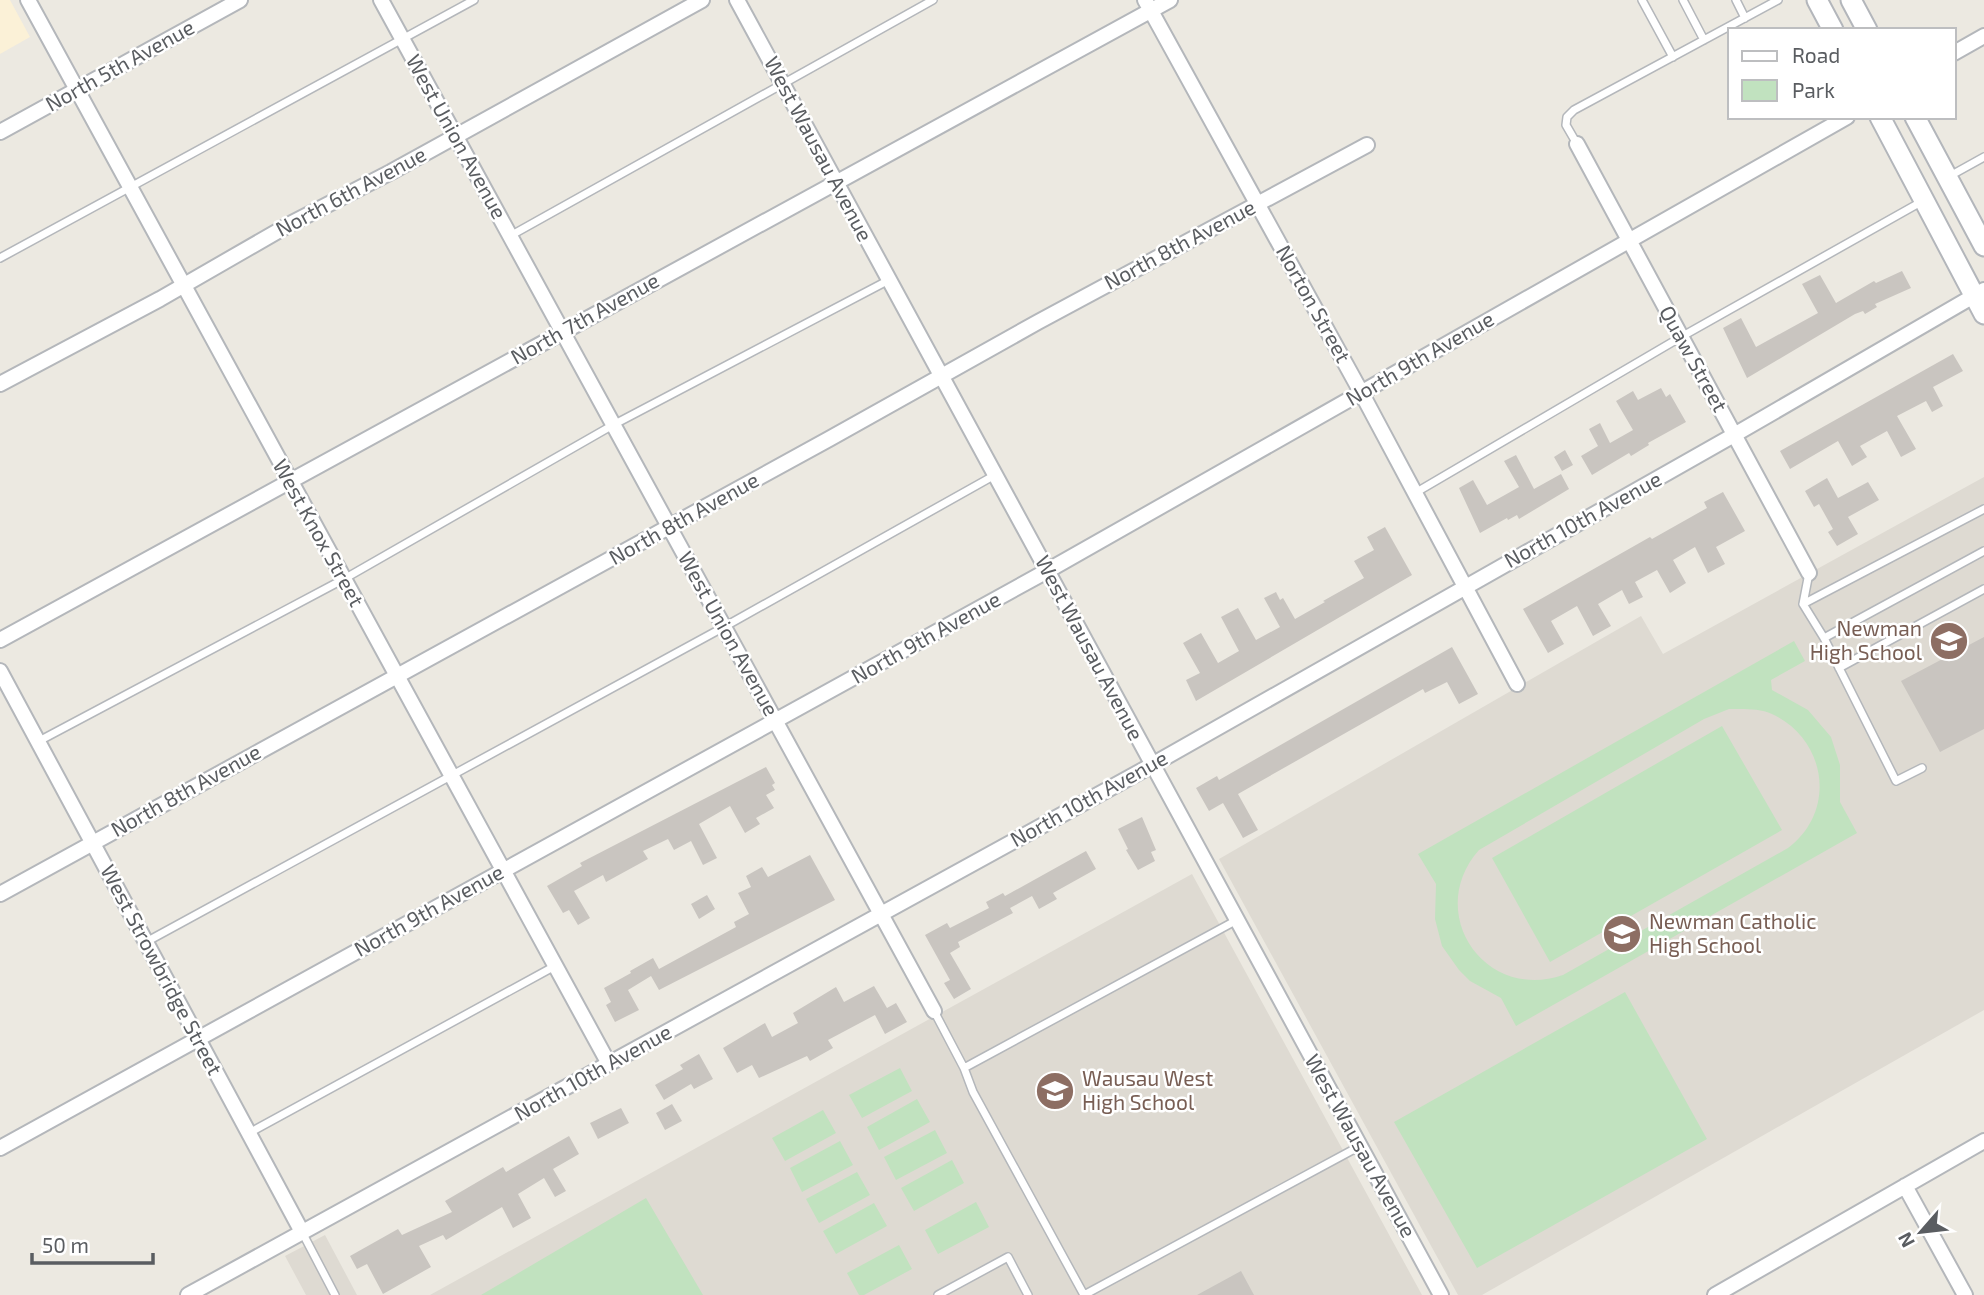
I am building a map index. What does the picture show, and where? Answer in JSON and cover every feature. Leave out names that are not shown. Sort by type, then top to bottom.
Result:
[{"type":"main road","points":[[1817,0],[1832,28]]},
{"type":"main road","points":[[1851,0],[1866,28]]},
{"type":"main road","points":[[1881,119],[1981,300]]},
{"type":"main road","points":[[1915,119],[1984,246]]},
{"type":"street","name":"West Knox Street","points":[[29,0],[609,1064]]},
{"type":"street","name":"North 5th Avenue","points":[[0,132],[240,0]]},
{"type":"street","name":"West Union Avenue","points":[[381,0],[933,1011]]},
{"type":"street","name":"North 6th Avenue","points":[[0,384],[702,0]]},
{"type":"street","name":"West Wausau Avenue","points":[[737,0],[1441,1295]]},
{"type":"street","name":"North 7th Avenue","points":[[0,640],[836,183],[1147,5],[1170,0]]},
{"type":"street","name":"Norton Street","points":[[1147,5],[1361,392],[1517,684]]},
{"type":"street","points":[[1956,52],[1984,36]]},
{"type":"street","name":"North 9th Avenue","points":[[0,1148],[1047,571],[1843,119]]},
{"type":"street","name":"Quaw Street","points":[[1577,144],[1809,573]]},
{"type":"street","name":"North 8th Avenue","points":[[0,894],[941,375],[1367,145]]},
{"type":"street","name":"North 10th Avenue","points":[[188,1295],[1152,765],[1734,435],[1981,300]]},
{"type":"street","name":"West Strowbridge Street","points":[[0,671],[302,1231]]},
{"type":"street","points":[[1715,1295],[1984,1141]]},
{"type":"street","points":[[1905,1186],[1965,1295]]},
{"type":"lane","points":[[0,258],[474,0]]},
{"type":"lane","points":[[510,236],[933,0]]},
{"type":"lane","points":[[1642,0],[1672,57]]},
{"type":"lane","points":[[1682,0],[1704,40]]},
{"type":"lane","points":[[1736,0],[1745,18]]},
{"type":"lane","points":[[1577,144],[1566,125],[1566,117],[1574,110],[1778,0]]},
{"type":"lane","points":[[1947,178],[1984,157]]},
{"type":"lane","points":[[1415,493],[1681,337],[1924,201]]},
{"type":"lane","points":[[38,742],[344,579],[613,425],[889,280]]},
{"type":"lane","points":[[146,942],[724,627],[995,475]]},
{"type":"lane","points":[[1803,604],[1984,509]]},
{"type":"lane","points":[[1824,638],[1984,551]]},
{"type":"lane","points":[[1809,573],[1803,604],[1824,638],[1896,781],[1922,768]]},
{"type":"lane","points":[[1839,668],[1984,589]]},
{"type":"lane","points":[[964,1068],[1237,920]]},
{"type":"lane","points":[[249,1134],[555,966]]},
{"type":"lane","points":[[933,1011],[964,1068],[973,1092],[1084,1295],[1360,1146]]},
{"type":"lane","points":[[302,1231],[335,1295]]},
{"type":"lane","points":[[938,1295],[1008,1257],[1028,1295]]},
{"type":"shaded area","points":[[0,0],[10,0],[30,37],[0,54]]},
{"type":"shaded area","name":"Newman Catholic High School","points":[[1984,477],[1984,1010],[1482,1295],[1458,1295],[1219,859],[1641,616],[1663,654]]},
{"type":"shaded area","name":"Wausau West High School","points":[[1192,874],[1422,1295],[430,1295]]},
{"type":"shaded area","points":[[325,1235],[357,1295],[306,1295],[285,1256]]},
{"type":"green space","points":[[1794,641],[1805,661],[1771,680],[1772,690],[1808,710],[1831,737],[1840,765],[1840,802],[1857,833],[1516,1026],[1501,998],[1470,981],[1442,946],[1435,919],[1436,884],[1418,854]],"holes":[[[1729,709],[1756,710],[1772,714],[1790,726],[1805,741],[1814,758],[1819,777],[1819,796],[1814,815],[1804,833],[1788,848],[1563,975],[1534,980],[1509,976],[1487,964],[1471,946],[1461,924],[1458,899],[1464,874],[1479,850],[1704,719]]]},
{"type":"green space","points":[[1722,726],[1782,830],[1550,962],[1492,858]]},
{"type":"green space","points":[[1625,992],[1707,1139],[1477,1268],[1394,1122]]},
{"type":"green space","points":[[900,1068],[912,1091],[862,1118],[849,1095]]},
{"type":"green space","points":[[917,1099],[930,1122],[879,1150],[867,1127]]},
{"type":"green space","points":[[823,1110],[836,1133],[785,1161],[772,1138]]},
{"type":"green space","points":[[935,1130],[947,1153],[896,1180],[884,1157]]},
{"type":"green space","points":[[840,1141],[853,1165],[802,1192],[790,1168]]},
{"type":"green space","points":[[952,1160],[964,1183],[914,1211],[901,1188]]},
{"type":"green space","points":[[857,1172],[870,1195],[819,1223],[806,1199]]},
{"type":"green space","points":[[646,1198],[703,1295],[481,1295]]},
{"type":"green space","points":[[976,1202],[989,1227],[938,1254],[925,1230]]},
{"type":"green space","points":[[874,1203],[887,1226],[836,1254],[823,1231]]},
{"type":"green space","points":[[899,1245],[912,1269],[864,1295],[859,1295],[847,1273]]},
{"type":"building","points":[[1902,271],[1911,288],[1875,304],[1877,307],[1865,314],[1863,311],[1855,314],[1747,378],[1723,328],[1741,318],[1756,347],[1818,313],[1802,284],[1820,275],[1836,303],[1874,281],[1876,283]]},
{"type":"building","points":[[1953,354],[1963,371],[1933,387],[1943,406],[1932,412],[1926,401],[1897,416],[1916,449],[1901,457],[1887,431],[1860,446],[1867,457],[1852,466],[1838,441],[1790,469],[1780,451]]},
{"type":"building","points":[[1661,388],[1666,397],[1670,394],[1686,422],[1648,443],[1649,445],[1631,456],[1629,453],[1592,475],[1581,456],[1598,446],[1589,429],[1600,423],[1610,443],[1633,430],[1616,401],[1633,391],[1638,400]]},
{"type":"building","points":[[1565,450],[1573,465],[1562,471],[1554,457]]},
{"type":"building","points":[[1516,455],[1534,489],[1561,474],[1569,489],[1519,519],[1517,515],[1508,520],[1507,518],[1480,533],[1459,488],[1473,480],[1487,505],[1519,487],[1504,461]]},
{"type":"building","points":[[1827,478],[1838,498],[1868,482],[1879,500],[1848,517],[1858,534],[1837,546],[1828,532],[1833,529],[1819,504],[1814,507],[1805,491]]},
{"type":"building","points":[[1723,492],[1745,531],[1716,547],[1725,564],[1708,573],[1695,547],[1673,560],[1686,583],[1670,593],[1657,570],[1635,582],[1643,597],[1629,604],[1622,590],[1598,604],[1611,626],[1593,636],[1577,606],[1551,621],[1564,644],[1548,653],[1523,609],[1707,508],[1704,502]]},
{"type":"building","points":[[1385,527],[1412,575],[1196,701],[1186,680],[1200,673],[1183,643],[1201,633],[1218,663],[1239,651],[1221,617],[1238,608],[1256,640],[1280,627],[1264,598],[1276,592],[1280,600],[1283,598],[1295,619],[1325,602],[1323,601],[1364,578],[1354,561],[1374,550],[1367,537]]},
{"type":"building","points":[[1984,637],[1984,729],[1940,752],[1901,681]]},
{"type":"building","points":[[1452,647],[1478,694],[1459,704],[1447,682],[1425,693],[1423,689],[1238,794],[1258,830],[1243,838],[1223,803],[1209,811],[1196,788],[1217,776],[1219,780]]},
{"type":"building","points":[[766,767],[775,783],[772,785],[775,790],[766,795],[774,808],[756,818],[760,824],[745,833],[730,806],[699,824],[717,858],[703,865],[691,841],[674,850],[668,839],[643,851],[648,859],[606,882],[603,875],[574,891],[590,918],[578,925],[569,910],[563,913],[547,886],[582,866],[580,863]]},
{"type":"building","points":[[1142,817],[1156,850],[1151,852],[1155,861],[1138,870],[1118,829]]},
{"type":"building","points":[[1086,851],[1096,869],[1053,893],[1057,899],[1039,909],[1032,896],[1010,908],[1013,913],[958,942],[960,947],[950,953],[971,989],[954,999],[944,983],[950,980],[925,935],[947,923],[950,928],[989,908],[986,902],[1003,893],[1005,896]]},
{"type":"building","points":[[810,855],[835,900],[659,990],[651,976],[628,990],[639,1010],[615,1022],[606,1005],[611,1002],[604,988],[653,958],[659,969],[736,927],[734,922],[749,914],[738,893],[751,887],[746,876],[762,867],[768,877]]},
{"type":"building","points":[[707,895],[715,909],[699,919],[691,904]]},
{"type":"building","points":[[874,986],[887,1008],[896,1003],[907,1022],[885,1034],[875,1015],[828,1040],[833,1048],[810,1061],[807,1056],[759,1078],[752,1065],[737,1073],[723,1048],[765,1023],[772,1037],[798,1023],[793,1013],[836,987],[844,1002]]},
{"type":"building","points":[[699,1054],[713,1079],[694,1089],[691,1084],[664,1100],[655,1085],[683,1069],[680,1065]]},
{"type":"building","points":[[672,1104],[682,1121],[665,1130],[656,1113]]},
{"type":"building","points":[[621,1108],[629,1123],[598,1139],[590,1123]]},
{"type":"building","points":[[569,1136],[579,1154],[553,1169],[566,1191],[555,1197],[544,1178],[518,1194],[531,1218],[513,1228],[502,1207],[446,1240],[443,1235],[419,1246],[431,1267],[383,1294],[367,1264],[357,1269],[350,1256],[398,1229],[402,1235],[452,1212],[445,1201],[503,1167],[506,1172]]},
{"type":"building","points":[[1241,1271],[1254,1295],[1197,1295]]},
{"type":"place","name":"Newman High School","points":[[1949,641]]},
{"type":"place","name":"Newman Catholic High School","points":[[1622,934]]},
{"type":"place","name":"Wausau West High School","points":[[1055,1091]]}]
